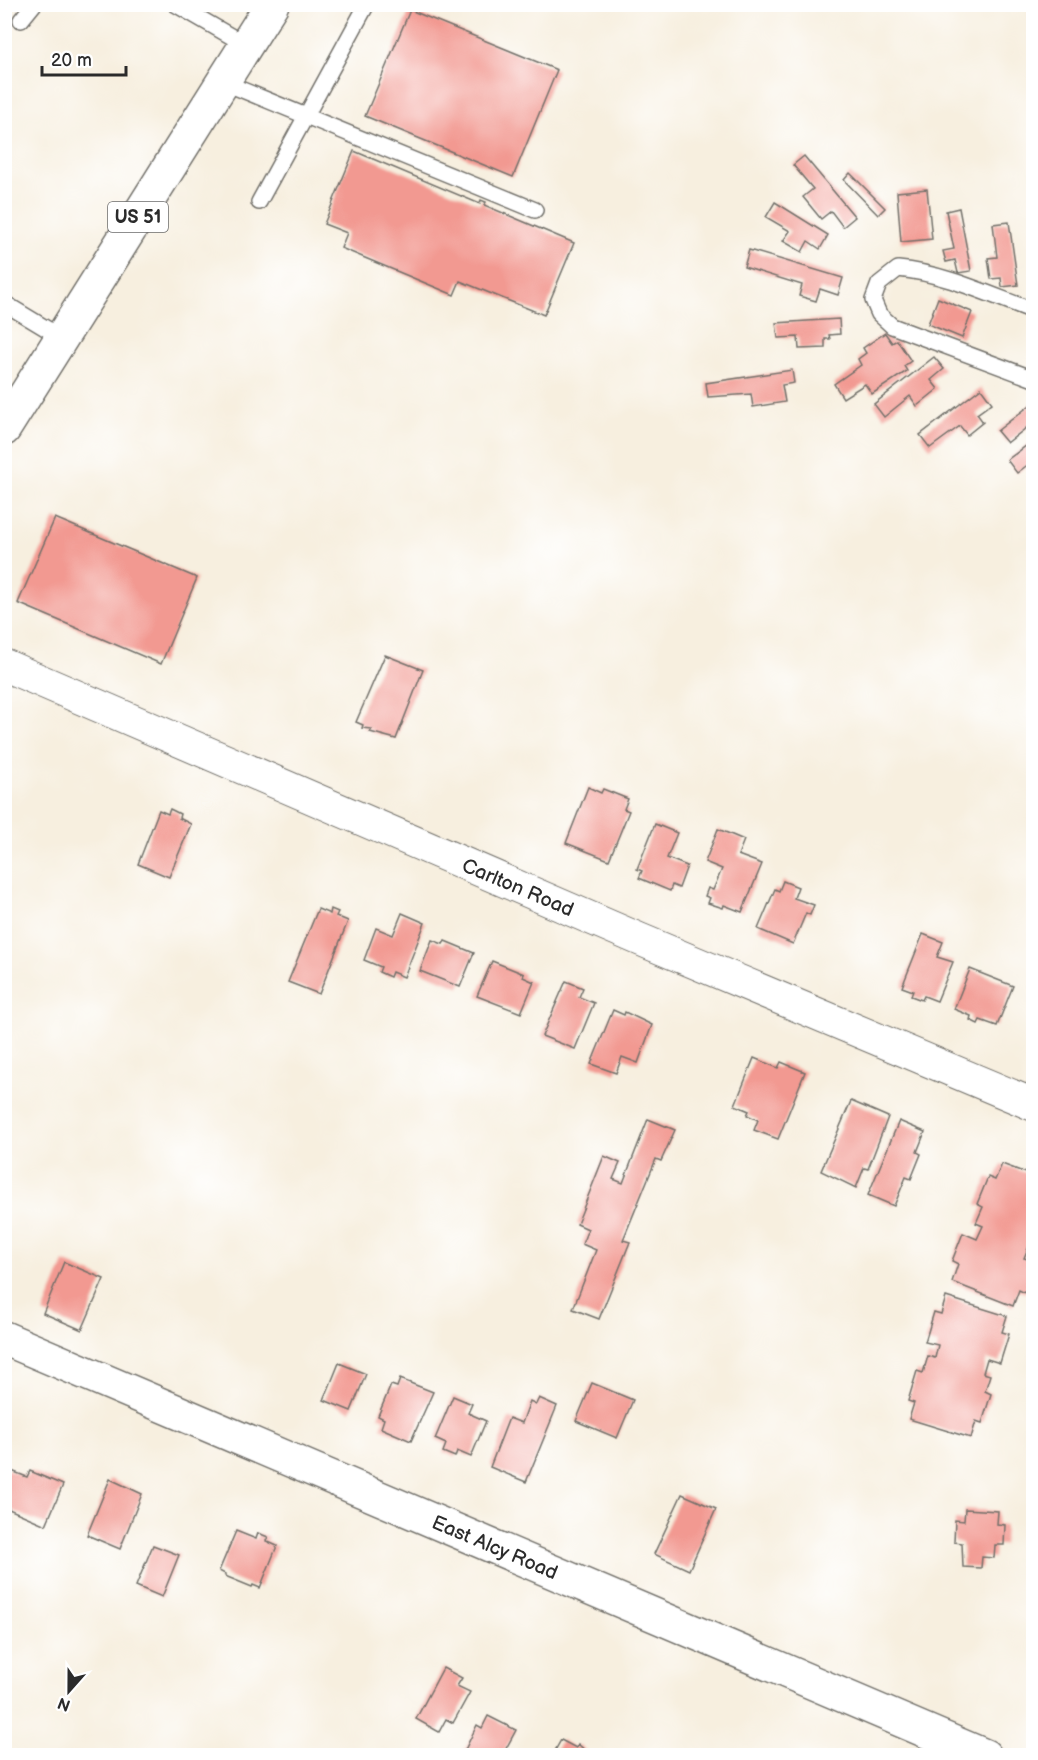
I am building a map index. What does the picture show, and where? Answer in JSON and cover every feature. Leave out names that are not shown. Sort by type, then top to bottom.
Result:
[{"type":"street","name":"US 51","points":[[4,429],[272,4]]},
{"type":"street","name":"Carlton Road","points":[[4,665],[639,939],[1034,1104]]},
{"type":"street","name":"East Alcy Road","points":[[4,1338],[984,1755]]},
{"type":"lane","points":[[21,20],[33,4]]},
{"type":"lane","points":[[175,4],[246,45]]},
{"type":"lane","points":[[260,202],[367,4]]},
{"type":"lane","points":[[223,82],[536,210]]},
{"type":"lane","points":[[1034,311],[973,288],[914,271],[898,269],[879,284],[873,300],[879,314],[892,326],[1034,379]]},
{"type":"lane","points":[[4,303],[62,338]]},
{"type":"building","points":[[410,10],[557,70],[513,177],[365,116]]},
{"type":"building","points":[[354,151],[480,204],[481,200],[486,202],[484,205],[574,243],[544,315],[460,281],[454,295],[341,248],[347,233],[324,224]]},
{"type":"building","points":[[804,156],[855,217],[843,227],[831,211],[821,219],[803,197],[813,189],[793,165]]},
{"type":"building","points":[[850,173],[885,208],[878,215],[844,180]]},
{"type":"building","points":[[927,189],[932,239],[901,242],[897,192]]},
{"type":"building","points":[[775,202],[828,235],[820,249],[808,241],[802,252],[783,241],[790,231],[766,217]]},
{"type":"building","points":[[959,208],[971,271],[958,273],[955,260],[946,262],[943,251],[954,249],[946,211]]},
{"type":"building","points":[[1009,222],[1018,285],[1002,287],[1001,278],[991,279],[988,258],[997,257],[993,224]]},
{"type":"building","points":[[749,250],[843,278],[838,295],[820,289],[816,301],[799,296],[802,285],[744,267]]},
{"type":"building","points":[[938,298],[972,312],[962,338],[928,324]]},
{"type":"building","points":[[839,319],[840,334],[829,335],[830,339],[825,339],[825,348],[799,349],[798,337],[778,338],[776,323]]},
{"type":"building","points":[[885,333],[892,343],[897,340],[911,361],[904,366],[907,371],[872,394],[865,384],[843,398],[834,384],[861,365],[858,359],[866,353],[863,348]]},
{"type":"building","points":[[934,357],[944,369],[931,380],[938,389],[917,406],[910,396],[884,417],[874,404]]},
{"type":"building","points":[[792,370],[794,383],[782,385],[785,402],[753,407],[751,394],[708,397],[706,383]]},
{"type":"building","points":[[981,388],[992,403],[977,414],[983,422],[967,435],[960,426],[930,448],[920,435]]},
{"type":"building","points":[[1034,402],[1034,430],[1030,425],[1007,443],[997,431]]},
{"type":"building","points":[[1034,440],[1034,460],[1017,473],[1007,460]]},
{"type":"building","points":[[55,518],[197,578],[161,664],[18,603]]},
{"type":"building","points":[[385,655],[423,670],[396,739],[370,732],[372,729],[362,728],[363,725],[356,722]]},
{"type":"building","points":[[588,787],[601,793],[603,789],[628,799],[624,809],[629,811],[609,860],[566,843]]},
{"type":"building","points":[[170,809],[180,814],[179,818],[191,824],[169,877],[138,864],[159,810],[168,814]]},
{"type":"building","points":[[655,824],[677,833],[667,858],[687,866],[679,888],[672,885],[670,891],[639,878],[642,871],[637,869]]},
{"type":"building","points":[[718,829],[744,840],[738,855],[762,864],[742,912],[724,905],[723,908],[708,903],[710,898],[705,896],[708,888],[713,890],[722,869],[705,862]]},
{"type":"building","points":[[783,881],[798,887],[794,898],[814,905],[810,915],[806,913],[793,944],[758,929],[775,889],[779,891]]},
{"type":"building","points":[[318,909],[330,914],[331,909],[338,912],[336,916],[348,921],[319,994],[288,982]]},
{"type":"building","points":[[402,913],[425,923],[404,977],[392,972],[390,977],[379,972],[381,967],[364,960],[376,928],[393,935]]},
{"type":"building","points":[[923,934],[943,942],[937,957],[953,962],[937,1001],[924,996],[922,1000],[911,996],[913,991],[902,987]]},
{"type":"building","points":[[432,940],[443,944],[445,941],[474,953],[460,987],[420,971]]},
{"type":"building","points":[[492,961],[524,974],[523,977],[534,982],[521,1013],[477,996]]},
{"type":"building","points":[[970,969],[1013,986],[997,1026],[980,1020],[978,1024],[970,1020],[971,1016],[954,1009]]},
{"type":"building","points":[[566,981],[583,988],[579,997],[594,1003],[575,1049],[542,1036]]},
{"type":"building","points":[[613,1010],[624,1015],[625,1012],[652,1025],[638,1063],[622,1057],[616,1073],[591,1064]]},
{"type":"building","points":[[754,1058],[778,1068],[781,1062],[805,1072],[778,1139],[754,1130],[758,1120],[747,1115],[749,1111],[735,1105]]},
{"type":"building","points":[[851,1101],[888,1117],[868,1169],[864,1168],[856,1188],[821,1171]]},
{"type":"building","points":[[648,1119],[675,1130],[661,1161],[656,1159],[623,1240],[630,1242],[599,1319],[573,1309],[596,1250],[582,1244],[588,1229],[577,1224],[604,1156],[620,1163],[613,1179],[623,1183]]},
{"type":"building","points":[[899,1121],[925,1132],[917,1152],[921,1154],[911,1179],[906,1177],[894,1206],[868,1195]]},
{"type":"building","points":[[1002,1164],[1034,1176],[1034,1248],[1029,1246],[1024,1258],[1034,1261],[1034,1272],[1025,1293],[1019,1290],[1013,1306],[952,1282],[958,1264],[952,1261],[963,1233],[977,1239],[983,1226],[976,1223],[983,1207],[977,1204],[988,1177],[995,1180]]},
{"type":"building","points":[[64,1262],[104,1279],[82,1330],[43,1313]]},
{"type":"building","points":[[946,1297],[1007,1316],[1002,1332],[1009,1334],[1000,1363],[987,1359],[983,1373],[990,1375],[985,1391],[991,1394],[982,1423],[976,1421],[971,1438],[909,1419],[914,1403],[908,1401],[917,1371],[923,1373],[928,1356],[935,1358],[938,1345],[925,1342],[934,1312],[941,1314]]},
{"type":"building","points":[[339,1363],[366,1374],[351,1411],[324,1400]]},
{"type":"building","points":[[400,1379],[433,1392],[411,1441],[381,1428],[384,1419],[378,1416],[391,1385],[397,1387]]},
{"type":"building","points":[[592,1383],[633,1400],[617,1438],[576,1421]]},
{"type":"building","points":[[453,1396],[472,1404],[468,1413],[486,1421],[471,1457],[457,1451],[455,1457],[443,1452],[446,1444],[435,1439]]},
{"type":"building","points":[[539,1398],[557,1406],[526,1482],[490,1467],[509,1418],[522,1423],[530,1401],[536,1404]]},
{"type":"building","points":[[4,1468],[27,1477],[30,1471],[63,1485],[46,1525],[4,1507]]},
{"type":"building","points":[[110,1479],[142,1494],[120,1549],[87,1535]]},
{"type":"building","points":[[682,1494],[716,1509],[689,1570],[654,1554]]},
{"type":"building","points":[[965,1509],[998,1511],[997,1524],[1005,1525],[1004,1545],[995,1545],[994,1558],[982,1557],[981,1568],[963,1567],[962,1543],[954,1542],[955,1520],[964,1521]]},
{"type":"building","points":[[236,1531],[256,1539],[258,1533],[268,1537],[266,1541],[277,1546],[260,1588],[225,1576],[219,1571]]},
{"type":"building","points":[[153,1545],[179,1555],[162,1597],[136,1586]]},
{"type":"building","points":[[443,1668],[462,1678],[457,1686],[470,1692],[453,1723],[446,1719],[439,1732],[416,1719]]},
{"type":"building","points":[[488,1716],[516,1730],[502,1756],[462,1756],[477,1725],[482,1728]]},
{"type":"building","points":[[561,1740],[576,1748],[578,1744],[591,1756],[552,1756]]}]
